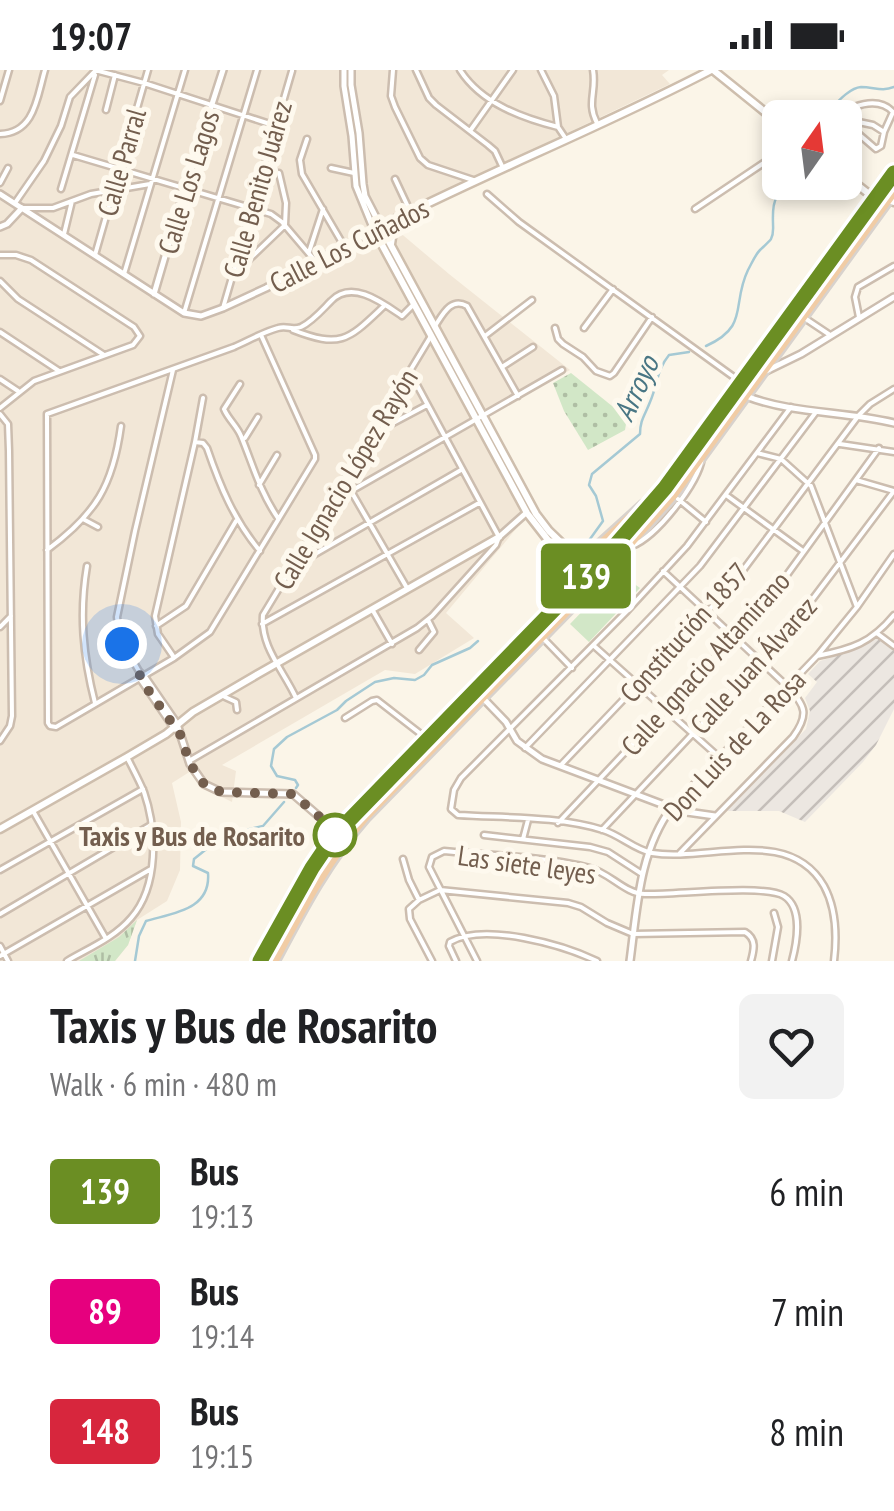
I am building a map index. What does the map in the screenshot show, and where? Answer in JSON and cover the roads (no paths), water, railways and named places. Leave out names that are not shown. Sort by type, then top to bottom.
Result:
[{"type":"highway","points":[[260,961],[312,868],[337,832],[428,740],[524,655],[630,540],[676,497],[742,383],[894,173]]},
{"type":"highway","points":[[274,961],[340,846],[606,556],[727,411],[746,396],[892,198]]},
{"type":"highway","points":[[630,540],[632,532],[650,513],[648,505]]},
{"type":"highway","points":[[524,655],[525,647],[549,622],[549,604],[570,560],[590,554],[639,508],[648,505]]},
{"type":"main road","points":[[686,83],[694,70]]},
{"type":"main road","name":"Calle Los Cuñados","points":[[378,229],[712,70]]},
{"type":"main road","points":[[712,70],[762,110]]},
{"type":"main road","points":[[862,187],[876,197],[892,198]]},
{"type":"main road","points":[[390,245],[395,220]]},
{"type":"main road","points":[[378,229],[529,510],[570,560]]},
{"type":"main road","points":[[378,229],[414,304],[435,331]]},
{"type":"main road","points":[[1,826],[177,728],[222,695],[499,537]]},
{"type":"street","points":[[0,101],[10,70]]},
{"type":"street","points":[[0,134],[9,134],[32,116],[45,70]]},
{"type":"street","points":[[98,70],[276,126]]},
{"type":"street","points":[[62,189],[98,70]]},
{"type":"street","points":[[15,203],[44,161],[70,97],[98,70]]},
{"type":"street","name":"Calle Parral","points":[[95,255],[148,70]]},
{"type":"street","points":[[124,274],[185,70]]},
{"type":"street","name":"Calle Los Lagos","points":[[154,294],[223,70]]},
{"type":"street","points":[[0,194],[184,313],[256,70]]},
{"type":"street","name":"Calle Benito Juárez","points":[[222,308],[291,70]]},
{"type":"street","points":[[348,70],[363,198]]},
{"type":"street","points":[[393,70],[395,107],[420,158],[428,165],[476,181]]},
{"type":"street","points":[[416,70],[429,98],[495,151],[503,168]]},
{"type":"street","points":[[461,70],[466,80],[492,100],[523,117],[558,127]]},
{"type":"street","points":[[470,130],[513,70]]},
{"type":"street","points":[[541,70],[554,96],[558,127],[566,140]]},
{"type":"street","points":[[593,70],[590,106],[598,124]]},
{"type":"street","points":[[106,110],[115,75]]},
{"type":"street","points":[[862,104],[887,106],[893,112],[882,146],[876,150],[862,137]]},
{"type":"street","points":[[862,122],[884,132]]},
{"type":"street","points":[[307,140],[300,160],[302,174],[344,246]]},
{"type":"street","points":[[357,150],[354,173],[378,229]]},
{"type":"street","points":[[73,155],[277,217],[316,262]]},
{"type":"street","points":[[695,209],[762,164]]},
{"type":"street","points":[[0,183],[8,168]]},
{"type":"street","points":[[331,168],[354,173]]},
{"type":"street","points":[[232,276],[285,225],[286,203],[279,173]]},
{"type":"street","points":[[394,179],[410,211]]},
{"type":"street","points":[[0,227],[22,208],[53,208],[151,181]]},
{"type":"street","points":[[487,194],[519,222],[742,383]]},
{"type":"street","points":[[64,234],[72,201]]},
{"type":"street","points":[[309,254],[323,209]]},
{"type":"street","name":"Calle Los Cuñados","points":[[184,313],[201,316],[222,308],[378,229]]},
{"type":"street","points":[[0,254],[32,260],[134,327],[140,336],[133,345],[34,380],[0,411],[8,424],[12,716],[0,741]]},
{"type":"street","points":[[859,317],[855,297],[858,286],[894,266]]},
{"type":"street","points":[[0,282],[104,356]]},
{"type":"street","points":[[584,328],[612,289]]},
{"type":"street","points":[[293,330],[316,317],[338,294],[348,291],[386,304],[402,316],[414,304]]},
{"type":"street","points":[[762,373],[894,297]]},
{"type":"street","points":[[484,336],[532,300]]},
{"type":"street","points":[[435,331],[449,306],[458,302],[470,310],[518,396]]},
{"type":"street","points":[[261,335],[316,455],[214,628],[174,658],[56,727],[48,723],[47,414],[284,326],[309,336],[350,337],[386,304]]},
{"type":"street","points":[[803,317],[830,335]]},
{"type":"street","points":[[555,328],[563,344],[596,371],[610,376],[652,318]]},
{"type":"street","name":"Calle Ignacio López Rayón","points":[[262,624],[265,611],[435,331]]},
{"type":"street","points":[[0,332],[59,371]]},
{"type":"street","points":[[502,367],[533,347]]},
{"type":"street","points":[[173,369],[119,602],[119,637],[177,728],[189,761],[204,784],[232,793],[293,794],[337,832]]},
{"type":"street","points":[[352,491],[562,370]]},
{"type":"street","points":[[410,372],[499,537]]},
{"type":"street","points":[[0,379],[18,391]]},
{"type":"street","points":[[240,384],[224,412],[240,432],[258,485],[278,518]]},
{"type":"street","points":[[858,415],[894,389]]},
{"type":"street","points":[[746,396],[766,403],[894,423]]},
{"type":"street","points":[[174,658],[158,634],[154,616],[204,398]]},
{"type":"street","points":[[372,434],[427,404]]},
{"type":"street","points":[[791,407],[687,546],[458,783],[451,799],[453,813],[458,815],[558,822],[602,830],[649,853],[774,851],[796,858],[810,866],[831,900],[837,940],[834,960]]},
{"type":"street","points":[[526,748],[681,588],[817,411]]},
{"type":"street","name":"Constitución 1857","points":[[559,767],[729,589],[858,415]]},
{"type":"street","points":[[243,441],[258,417]]},
{"type":"street","points":[[47,550],[94,508],[112,472],[121,426]]},
{"type":"street","points":[[195,442],[207,448],[218,484],[236,519],[260,551]]},
{"type":"street","points":[[839,444],[894,452]]},
{"type":"street","name":"Calle Ignacio Altamirano","points":[[558,822],[768,600],[880,448]]},
{"type":"street","points":[[0,451],[9,451]]},
{"type":"street","points":[[757,453],[782,459],[809,482],[857,606]]},
{"type":"street","points":[[258,485],[277,455]]},
{"type":"street","points":[[292,567],[462,469]]},
{"type":"street","points":[[856,480],[894,491]]},
{"type":"street","points":[[342,482],[352,491],[407,588]]},
{"type":"street","name":"Calle Juan Álvarez","points":[[602,830],[760,663],[813,600],[894,491]]},
{"type":"street","points":[[726,494],[803,551]]},
{"type":"street","points":[[623,550],[646,539],[676,497],[706,522]]},
{"type":"street","points":[[296,698],[268,650],[262,624],[480,503]]},
{"type":"street","points":[[189,761],[428,620],[477,568],[499,537],[529,510]]},
{"type":"street","points":[[1,512],[10,514]]},
{"type":"street","points":[[156,626],[186,606],[236,519]]},
{"type":"street","points":[[83,520],[98,527]]},
{"type":"street","points":[[0,552],[10,552]]},
{"type":"street","name":"Don Luis de La Rosa","points":[[630,961],[639,894],[656,831],[672,807],[818,656],[894,554]]},
{"type":"street","points":[[87,566],[82,630],[95,703]]},
{"type":"street","points":[[663,571],[788,688],[802,704],[804,717],[793,736],[679,854]]},
{"type":"street","points":[[0,587],[10,588]]},
{"type":"street","points":[[372,609],[392,644]]},
{"type":"street","points":[[818,656],[850,648],[878,634],[894,615]]},
{"type":"street","points":[[0,628],[11,616]]},
{"type":"street","points":[[418,650],[434,632],[428,620]]},
{"type":"street","points":[[878,634],[894,646]]},
{"type":"street","points":[[542,637],[572,668]]},
{"type":"street","points":[[593,645],[720,758]]},
{"type":"street","points":[[479,694],[506,722],[517,742],[559,767],[689,813],[715,816]]},
{"type":"street","points":[[222,695],[236,702],[236,710]]},
{"type":"street","points":[[345,718],[377,700],[428,740]]},
{"type":"street","points":[[66,961],[123,926],[139,908],[149,884],[152,825],[142,788],[127,757]]},
{"type":"street","points":[[0,870],[142,788]]},
{"type":"street","points":[[33,811],[106,938]]},
{"type":"street","points":[[524,838],[528,820]]},
{"type":"street","points":[[0,914],[152,825]]},
{"type":"street","points":[[484,835],[590,847],[608,852],[643,875]]},
{"type":"street","name":"Las siete leyes","points":[[478,961],[429,867],[432,857],[444,852],[595,869],[639,894]]},
{"type":"street","points":[[403,859],[419,900]]},
{"type":"street","points":[[2,955],[150,869]]},
{"type":"street","points":[[432,961],[409,910],[440,890],[568,903],[633,934],[745,932],[754,944],[751,961]]},
{"type":"street","points":[[639,894],[748,890],[778,893],[789,900],[795,913],[792,961]]},
{"type":"street","points":[[772,961],[778,928],[774,913]]},
{"type":"street","points":[[456,961],[450,942],[466,935],[544,942],[570,948],[597,961]]},
{"type":"street","points":[[0,946],[8,961]]},
{"type":"waterway","name":"Arroyo","points":[[840,100],[856,88],[894,87]]},
{"type":"waterway","name":"Arroyo","points":[[706,346],[729,331],[734,322],[748,270],[772,237],[776,200]]},
{"type":"waterway","name":"Arroyo","points":[[585,546],[603,521],[589,485],[592,474],[640,434],[659,372],[669,355],[689,352]]},
{"type":"waterway","points":[[296,788],[295,780],[277,776],[271,766],[274,749],[287,737],[337,710],[375,682],[394,678],[415,680],[432,665],[478,641]]},
{"type":"waterway","points":[[135,961],[146,921],[188,908],[203,895],[208,873],[193,866],[194,859],[224,835],[263,826],[284,802]]},
{"type":"place","name":"Taxis y Bus de Rosarito","points":[[335,835]]}]
